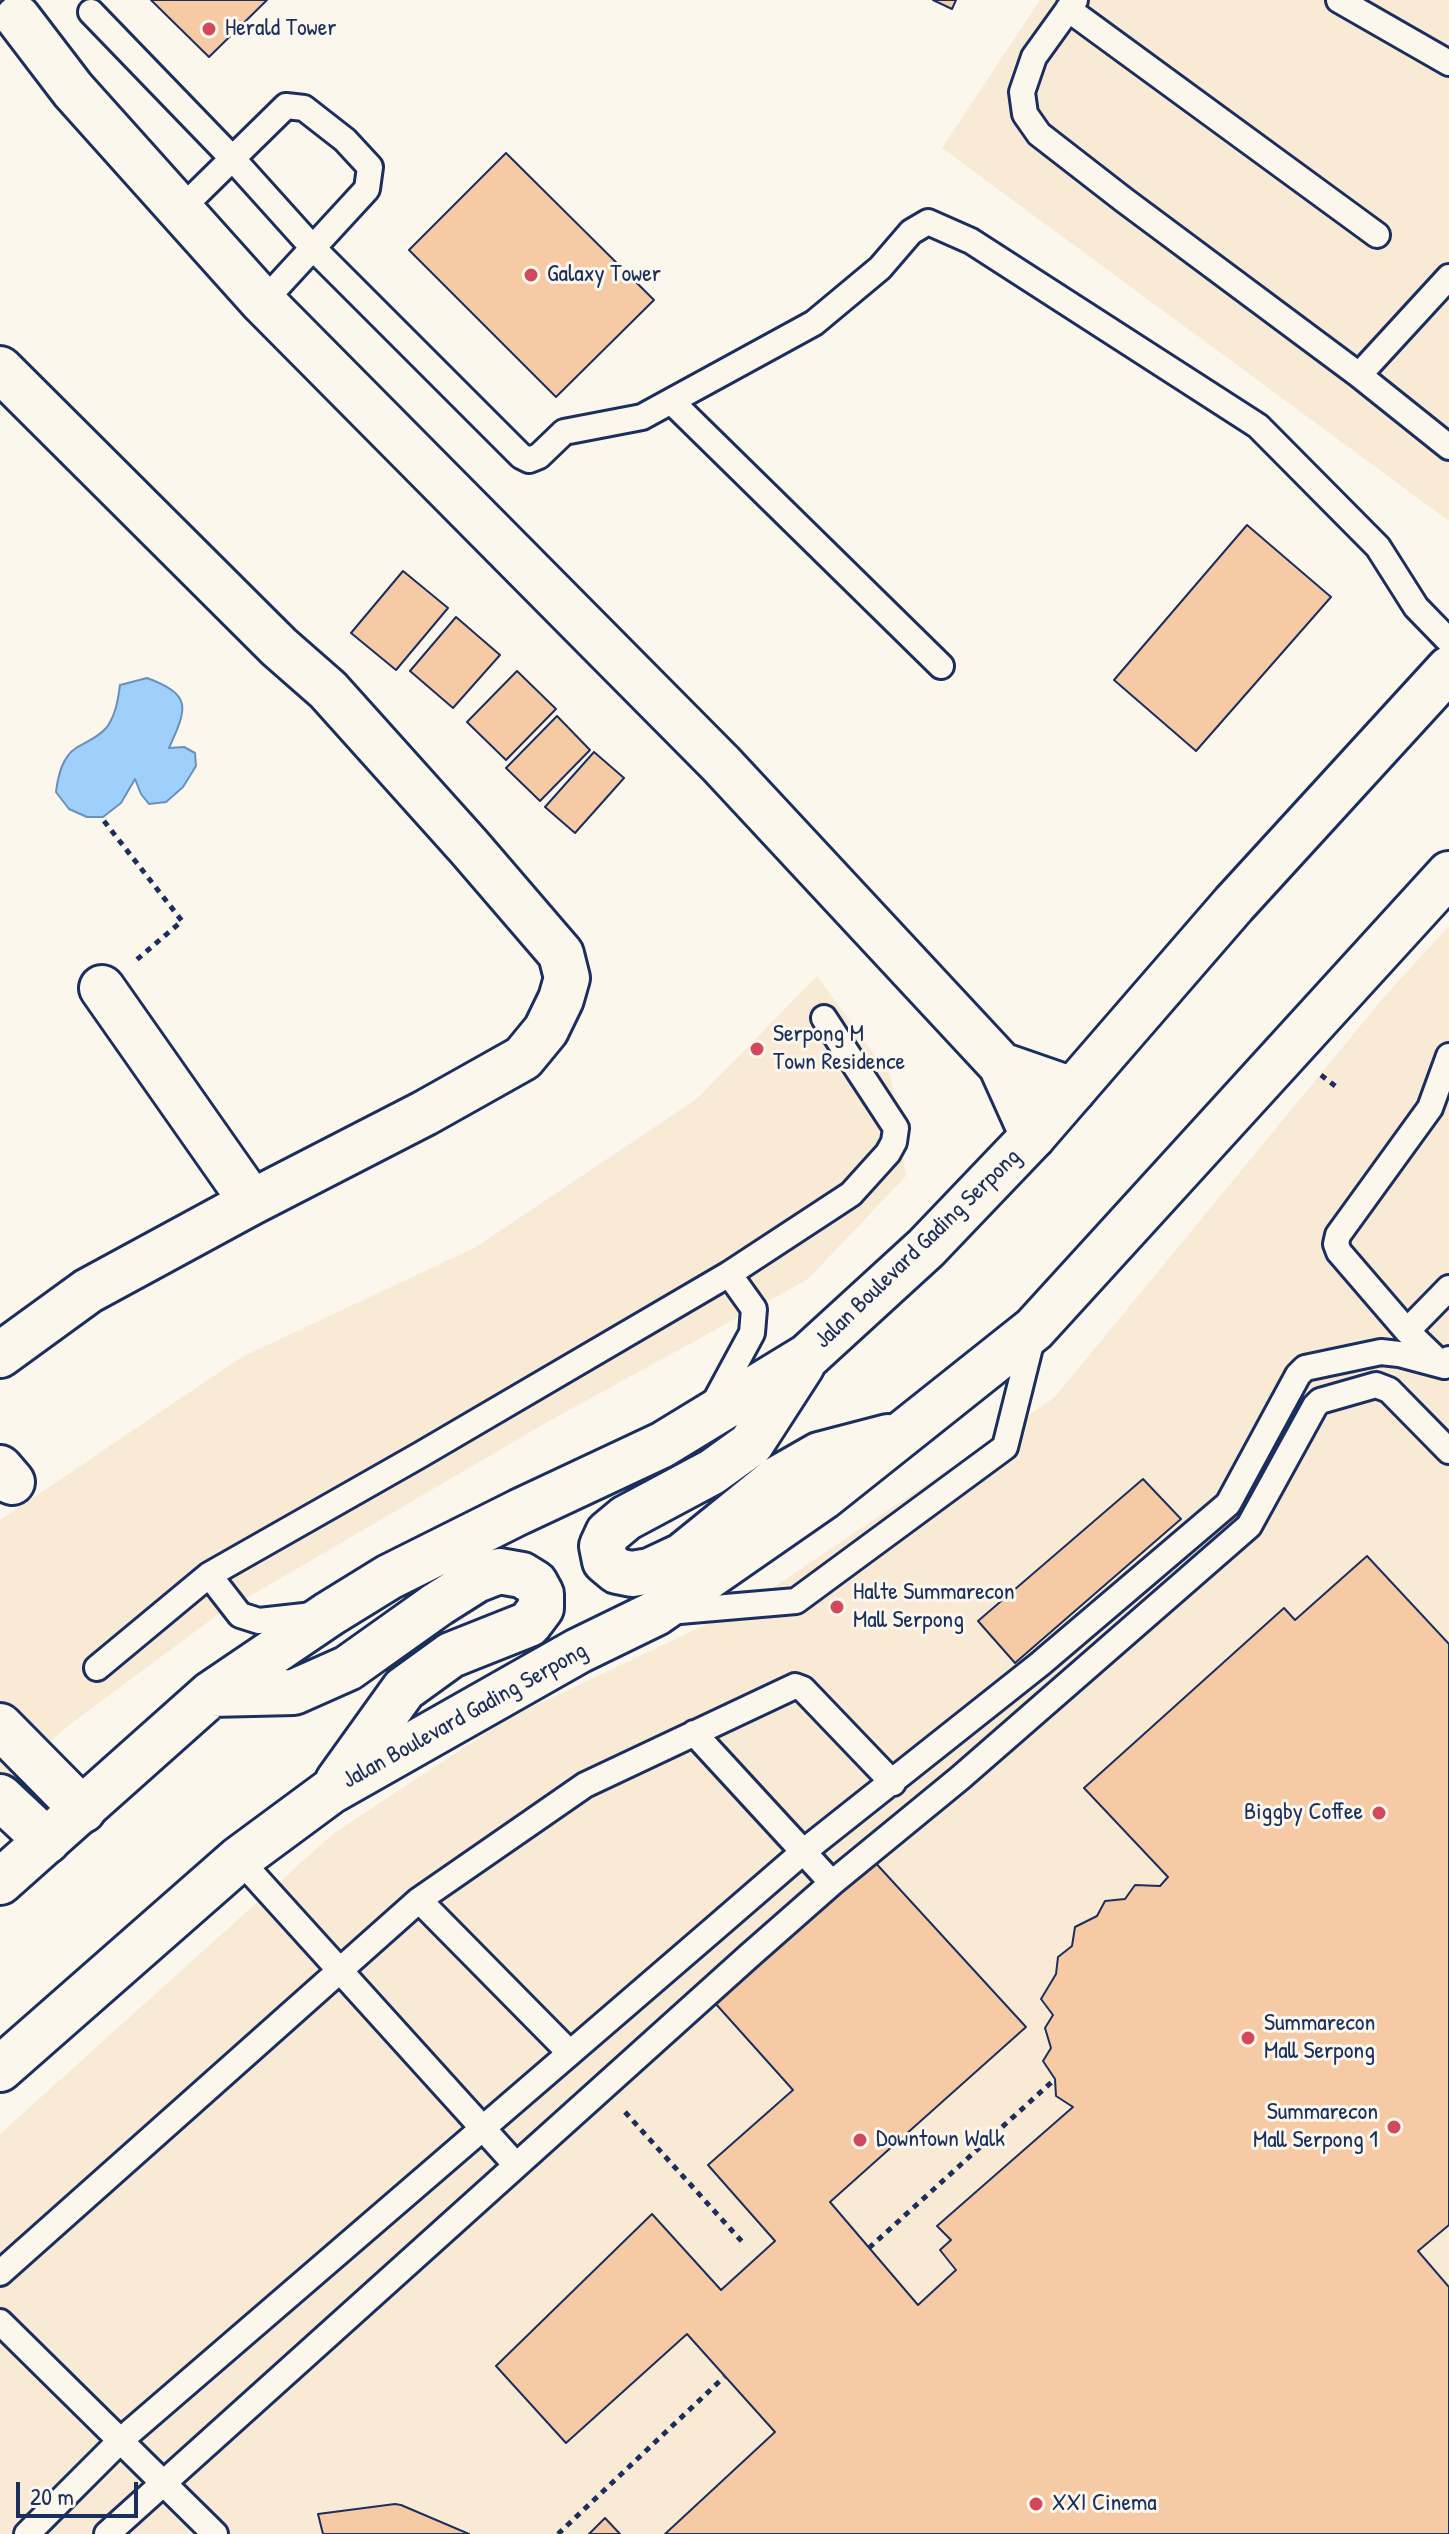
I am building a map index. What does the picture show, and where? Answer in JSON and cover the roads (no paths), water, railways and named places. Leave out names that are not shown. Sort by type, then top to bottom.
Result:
[{"type":"main road","points":[[16,15],[73,90],[263,302],[721,764],[1001,1065],[1033,1136]]},
{"type":"main road","points":[[0,369],[279,647],[328,690],[561,954],[567,978],[546,1030],[523,1058],[88,1291],[0,1355]]},
{"type":"main road","name":"Jalan Boulevard Gading Serpong","points":[[0,1882],[211,1694],[329,1614],[389,1577],[662,1445],[808,1356],[926,1248],[1033,1136],[1234,904],[1449,669]]},
{"type":"main road","name":"Jalan Boulevard Gading Serpong","points":[[0,2069],[239,1859],[331,1791],[578,1651],[656,1613],[823,1497],[1034,1329],[1449,874]]},
{"type":"main road","points":[[102,988],[252,1202]]},
{"type":"main road","points":[[1001,1065],[1073,1090]]},
{"type":"main road","points":[[808,1356],[751,1444],[712,1472],[626,1518],[608,1533],[602,1546],[605,1561],[617,1571],[632,1574],[650,1571],[682,1556],[777,1479],[819,1455],[902,1434]]},
{"type":"main road","points":[[211,1694],[294,1692],[348,1668],[476,1580],[499,1571],[522,1575],[535,1583],[541,1594],[541,1608],[529,1624],[451,1655],[404,1689],[331,1791]]},
{"type":"main road","points":[[0,1726],[83,1810]]},
{"type":"main road","points":[[0,1797],[47,1841]]},
{"type":"lane","points":[[1339,0],[1449,63]]},
{"type":"lane","points":[[1377,235],[1071,4],[1034,57],[1022,92],[1025,114],[1039,134],[1359,375],[1449,447]]},
{"type":"lane","points":[[91,12],[232,158],[313,248],[521,456],[529,460],[539,456],[564,432],[642,417],[814,323],[880,268],[911,232],[928,222],[971,241],[1258,426],[1378,547],[1416,607],[1449,641]]},
{"type":"lane","points":[[180,210],[286,106],[304,108],[345,140],[370,167],[367,189],[263,302]]},
{"type":"lane","points":[[1359,375],[1449,277]]},
{"type":"lane","points":[[672,402],[941,666]]},
{"type":"lane","points":[[97,1668],[209,1575],[729,1274],[851,1194],[888,1153],[896,1128],[824,1018]]},
{"type":"lane","points":[[1447,1365],[1407,1331],[1339,1252],[1336,1244],[1338,1235],[1430,1108],[1449,1056]]},
{"type":"lane","points":[[704,1419],[752,1333],[754,1309],[729,1274]]},
{"type":"lane","points":[[1407,1331],[1449,1288]]},
{"type":"lane","points":[[656,1613],[796,1601],[1005,1447],[1034,1329]]},
{"type":"lane","points":[[27,2534],[121,2440],[803,1852],[934,1750],[1228,1504],[1298,1375],[1305,1368],[1381,1352],[1447,1365]]},
{"type":"lane","points":[[107,2534],[832,1883],[960,1778],[1249,1526],[1320,1401],[1376,1385],[1383,1387],[1449,1451]]},
{"type":"lane","points":[[1228,1504],[1249,1526]]},
{"type":"lane","points":[[209,1575],[240,1615],[259,1621],[329,1614]]},
{"type":"lane","points":[[0,2273],[419,1900],[585,1785],[795,1686],[893,1783]]},
{"type":"lane","points":[[694,1733],[832,1883]]},
{"type":"lane","points":[[934,1750],[960,1778]]},
{"type":"lane","points":[[239,1859],[516,2165]]},
{"type":"lane","points":[[419,1900],[570,2053]]},
{"type":"lane","points":[[0,2322],[215,2534]]},
{"type":"water","points":[[147,678],[162,684],[179,697],[182,713],[169,748],[184,747],[195,753],[196,766],[183,787],[166,802],[149,804],[135,779],[121,803],[103,817],[87,817],[69,809],[56,792],[64,762],[71,752],[107,727],[115,712],[120,685]]},
{"type":"place","name":"Herald Tower","points":[[209,29]]},
{"type":"place","name":"Galaxy Tower","points":[[531,275]]},
{"type":"place","name":"Serpong M Town Residence","points":[[757,1049]]},
{"type":"place","name":"Halte Summarecon Mall Serpong","points":[[837,1607]]},
{"type":"place","name":"Biggby Coffee","points":[[1379,1813]]},
{"type":"place","name":"Summarecon Mall Serpong","points":[[1248,2038]]},
{"type":"place","name":"Summarecon Mall Serpong 1","points":[[1394,2127]]},
{"type":"place","name":"Downtown Walk","points":[[860,2140]]},
{"type":"place","name":"XXI Cinema","points":[[1036,2504]]}]
